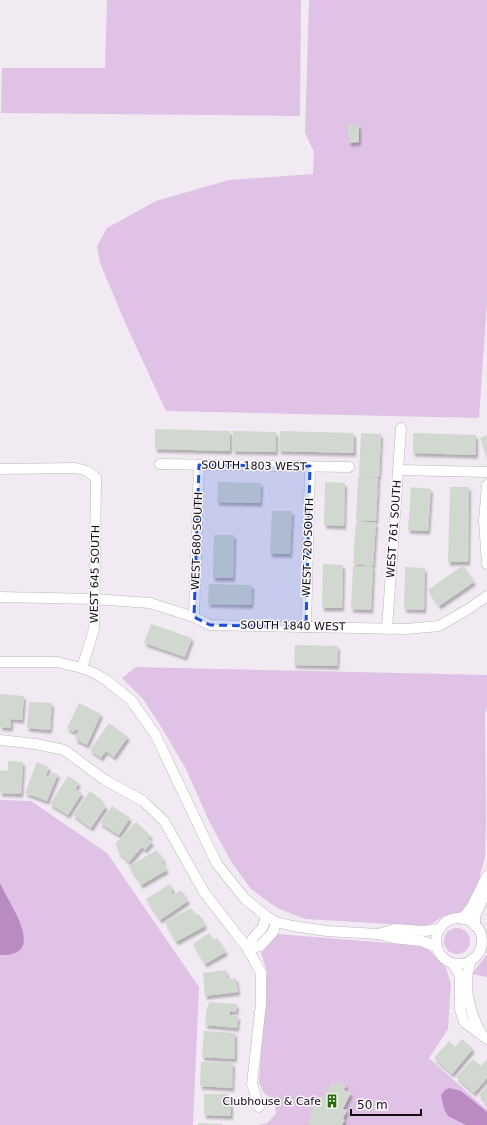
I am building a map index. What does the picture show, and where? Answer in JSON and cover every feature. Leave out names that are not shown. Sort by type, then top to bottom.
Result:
[{"type":"street","name":"WEST 761 SOUTH","points":[[387,629],[401,428]]},
{"type":"street","name":"SOUTH 1803 WEST","points":[[160,464],[349,467]]},
{"type":"street","name":"WEST 680 SOUTH","points":[[194,617],[199,465]]},
{"type":"street","name":"WEST 720 SOUTH","points":[[306,627],[310,466]]},
{"type":"street","name":"WEST 645 SOUTH","points":[[0,469],[76,468],[88,471],[96,478],[94,629],[82,668]]},
{"type":"street","points":[[399,470],[487,472]]},
{"type":"street","points":[[487,485],[484,521],[487,564]]},
{"type":"street","name":"SOUTH 1840 WEST","points":[[0,597],[94,599],[150,603],[194,617],[210,625],[406,629],[439,626],[487,596]]},
{"type":"street","points":[[0,662],[58,662],[82,668],[94,672],[131,700],[155,734],[217,864],[245,899],[266,916],[274,927],[378,934],[393,938],[422,941],[437,947]]},
{"type":"street","points":[[0,740],[36,744],[64,750],[105,780],[143,800],[164,821],[204,892],[248,949],[261,974],[261,1004],[252,1084],[258,1107]]},
{"type":"street","points":[[462,919],[471,908],[487,876]]},
{"type":"street","points":[[475,926],[475,916],[487,889]]},
{"type":"street","points":[[248,949],[253,938],[263,927],[266,916]]},
{"type":"street","points":[[452,919],[462,919],[475,926],[480,932],[482,940],[478,953],[466,963],[452,963],[445,960],[437,947],[436,939],[440,929],[445,923],[452,919]]},
{"type":"street","points":[[248,949],[260,946],[274,927]]},
{"type":"street","points":[[378,934],[395,929],[424,931],[440,929]]},
{"type":"street","points":[[471,960],[467,978],[470,1008],[476,1024],[484,1037]]},
{"type":"street","points":[[452,963],[460,975],[460,1009],[464,1022],[484,1037]]},
{"type":"highlighted area","points":[[199,465],[310,466],[306,627],[210,625],[194,617]]},
{"type":"shaded area","points":[[107,0],[301,0],[300,116],[1,113],[2,68],[105,68]]},
{"type":"shaded area","points":[[309,0],[487,0],[487,301],[479,418],[166,411],[127,327],[100,263],[97,246],[107,228],[156,201],[229,180],[313,174],[314,152],[305,133]]},
{"type":"shaded area","points":[[136,667],[487,675],[487,707],[485,714],[485,857],[478,883],[467,905],[461,912],[444,916],[431,924],[423,926],[305,919],[277,908],[251,889],[232,863],[210,823],[186,769],[160,725],[143,699],[122,678]]},
{"type":"shaded area","points":[[0,800],[31,801],[107,853],[199,987],[193,1125],[0,1125]]},
{"type":"shaded area","points":[[0,883],[17,916],[22,928],[24,939],[22,948],[14,953],[0,955]]},
{"type":"shaded area","points":[[457,928],[466,932],[470,941],[466,950],[457,954],[448,950],[444,941],[448,932]]},
{"type":"shaded area","points":[[278,934],[425,946],[446,968],[451,984],[448,1029],[429,1058],[487,1110],[487,1125],[258,1125],[267,1123],[276,1114],[274,1100],[264,1093],[259,1083],[267,972],[261,953]]},
{"type":"shaded area","points":[[487,954],[487,977],[472,974]]},
{"type":"shaded area","points":[[449,1088],[461,1091],[487,1112],[487,1125],[466,1125],[448,1116],[444,1109],[441,1095]]},
{"type":"building","points":[[348,125],[359,125],[359,142],[349,143]]},
{"type":"building","points":[[155,429],[230,431],[230,451],[155,449]]},
{"type":"building","points":[[233,431],[276,432],[276,452],[233,451]]},
{"type":"building","points":[[280,431],[354,433],[354,453],[279,451]]},
{"type":"building","points":[[361,433],[381,434],[379,477],[359,476]]},
{"type":"building","points":[[413,433],[476,435],[476,455],[413,453]]},
{"type":"building","points":[[487,435],[487,457],[480,438]]},
{"type":"building","points":[[358,477],[378,478],[376,521],[356,520]]},
{"type":"building","points":[[218,482],[261,483],[260,503],[217,502]]},
{"type":"building","points":[[325,482],[345,483],[344,526],[324,525]]},
{"type":"building","points":[[411,487],[431,489],[428,531],[408,530]]},
{"type":"building","points":[[450,487],[469,487],[468,562],[448,562]]},
{"type":"building","points":[[272,511],[292,511],[290,554],[270,554]]},
{"type":"building","points":[[356,521],[376,523],[373,566],[353,564]]},
{"type":"building","points":[[214,535],[234,535],[233,578],[213,578]]},
{"type":"building","points":[[323,564],[343,565],[342,608],[322,608]]},
{"type":"building","points":[[463,565],[474,582],[439,606],[428,590]]},
{"type":"building","points":[[353,566],[373,567],[371,610],[351,609]]},
{"type":"building","points":[[405,567],[425,568],[424,610],[404,609]]},
{"type":"building","points":[[209,584],[252,585],[251,605],[208,604]]},
{"type":"building","points":[[151,624],[192,638],[185,657],[144,643]]},
{"type":"building","points":[[295,645],[338,646],[337,666],[294,665]]},
{"type":"building","points":[[0,694],[24,696],[22,720],[11,719],[11,728],[0,727]]},
{"type":"building","points":[[29,702],[52,703],[50,730],[27,728]]},
{"type":"building","points":[[79,703],[101,714],[87,745],[75,739],[79,731],[75,729],[74,732],[67,728]]},
{"type":"building","points":[[109,723],[128,737],[114,757],[106,751],[101,758],[90,750]]},
{"type":"building","points":[[8,761],[23,762],[21,794],[0,793],[0,770],[8,771]]},
{"type":"building","points":[[37,762],[49,767],[46,776],[49,777],[51,772],[58,774],[47,801],[25,793]]},
{"type":"building","points":[[68,776],[79,783],[75,789],[82,793],[68,815],[50,804]]},
{"type":"building","points":[[90,791],[102,800],[100,802],[106,806],[91,828],[73,815]]},
{"type":"building","points":[[112,806],[130,818],[119,835],[100,823]]},
{"type":"building","points":[[136,822],[151,836],[148,838],[152,842],[145,850],[142,847],[129,862],[118,852],[120,849],[115,844]]},
{"type":"building","points":[[157,850],[164,861],[162,862],[167,870],[141,885],[129,866]]},
{"type":"building","points":[[170,884],[173,890],[171,891],[173,895],[181,890],[188,901],[160,920],[146,899]]},
{"type":"building","points":[[191,908],[196,915],[199,914],[205,926],[176,942],[165,922]]},
{"type":"building","points":[[209,933],[213,940],[217,938],[226,952],[205,964],[193,944]]},
{"type":"building","points":[[226,970],[227,979],[236,978],[238,992],[205,996],[203,973]]},
{"type":"building","points":[[209,1002],[237,1004],[236,1012],[230,1011],[230,1015],[238,1016],[237,1028],[205,1025]]},
{"type":"building","points":[[204,1031],[235,1033],[235,1059],[202,1057]]},
{"type":"building","points":[[462,1039],[473,1049],[452,1074],[434,1058],[449,1041],[455,1047]]},
{"type":"building","points":[[473,1059],[481,1066],[487,1059],[487,1078],[474,1093],[456,1077]]},
{"type":"building","points":[[201,1062],[233,1063],[232,1088],[200,1086]]},
{"type":"building","name":"Clubhouse & Cafe","points":[[337,1081],[346,1085],[344,1090],[351,1093],[343,1109],[347,1110],[343,1119],[345,1120],[342,1125],[311,1125],[307,1123],[312,1114],[310,1113],[320,1096],[324,1098],[331,1083],[335,1085]]},
{"type":"building","points":[[487,1086],[487,1105],[479,1095]]},
{"type":"building","points":[[204,1094],[229,1094],[231,1116],[204,1115]]},
{"type":"building","points":[[198,1123],[222,1124],[222,1125],[198,1125]]},
{"type":"place","name":"Clubhouse & Cafe","points":[[332,1101]]}]
